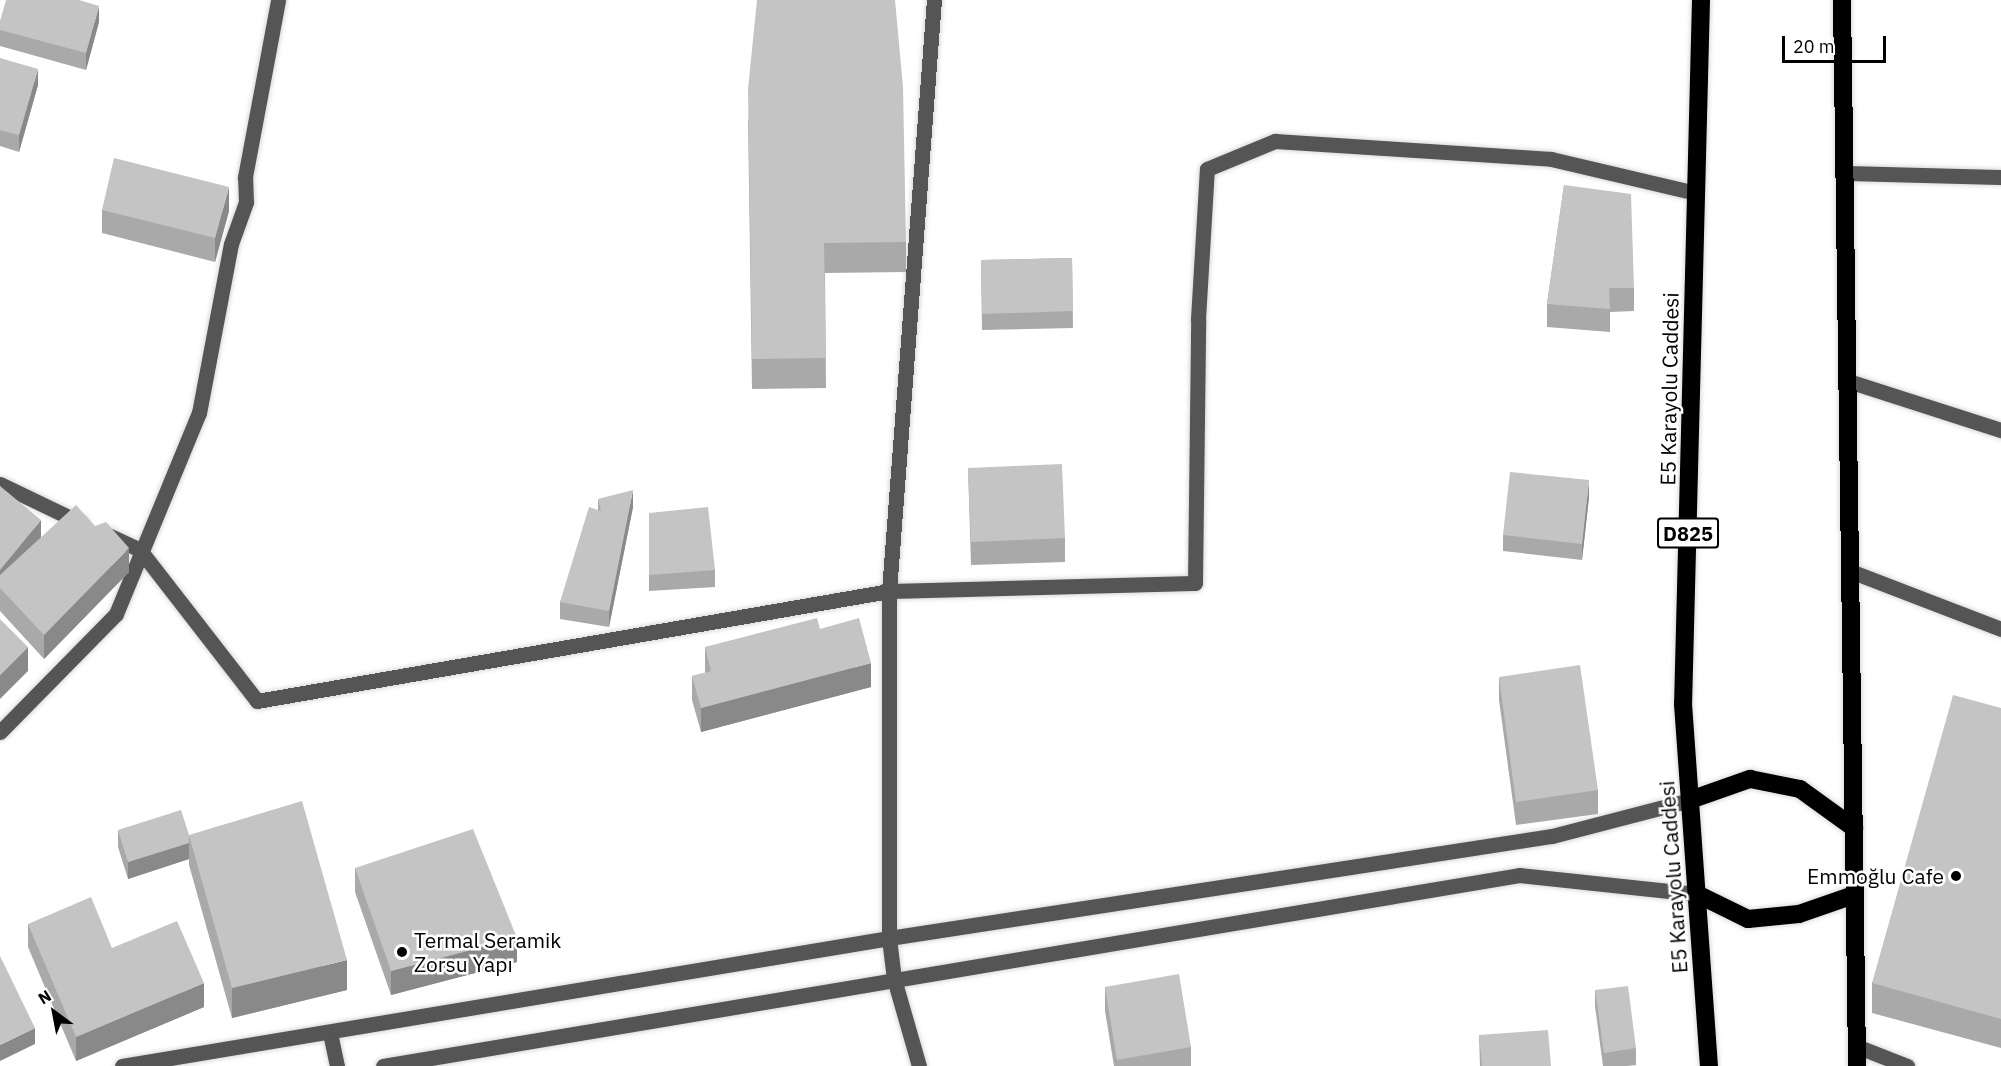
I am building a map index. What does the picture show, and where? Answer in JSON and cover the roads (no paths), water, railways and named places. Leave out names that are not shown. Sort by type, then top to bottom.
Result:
[{"type":"highway","name":"E5 Karayolu Caddesi","points":[[1701,0],[1683,705],[1709,1066]]},
{"type":"highway","points":[[1842,0],[1857,1066]]},
{"type":"highway","points":[[1690,801],[1750,779],[1800,789],[1854,828]]},
{"type":"highway","points":[[1697,894],[1748,920],[1799,914],[1854,895]]},
{"type":"street","points":[[0,732],[116,614],[140,550],[199,413],[231,244],[246,202],[245,177],[278,0]]},
{"type":"street","points":[[919,1066],[894,979],[889,938],[889,591],[934,0]]},
{"type":"street","points":[[0,484],[140,550],[257,701],[889,591],[1195,583],[1198,319],[1207,169],[1275,141],[1551,159],[1696,193]]},
{"type":"street","points":[[1845,173],[2001,177]]},
{"type":"street","points":[[1848,381],[2001,430]]},
{"type":"street","points":[[1850,571],[2001,629]]},
{"type":"street","points":[[122,1066],[889,938],[1552,836],[1690,801]]},
{"type":"street","points":[[383,1066],[1519,875],[1697,894]]},
{"type":"street","points":[[330,1033],[338,1066]]},
{"type":"street","points":[[1856,1046],[1907,1066]]},
{"type":"place","name":"Emmoğlu Cafe","points":[[1956,876]]},
{"type":"place","name":"Termal Seramik Zorsu Yapı","points":[[402,952]]}]
